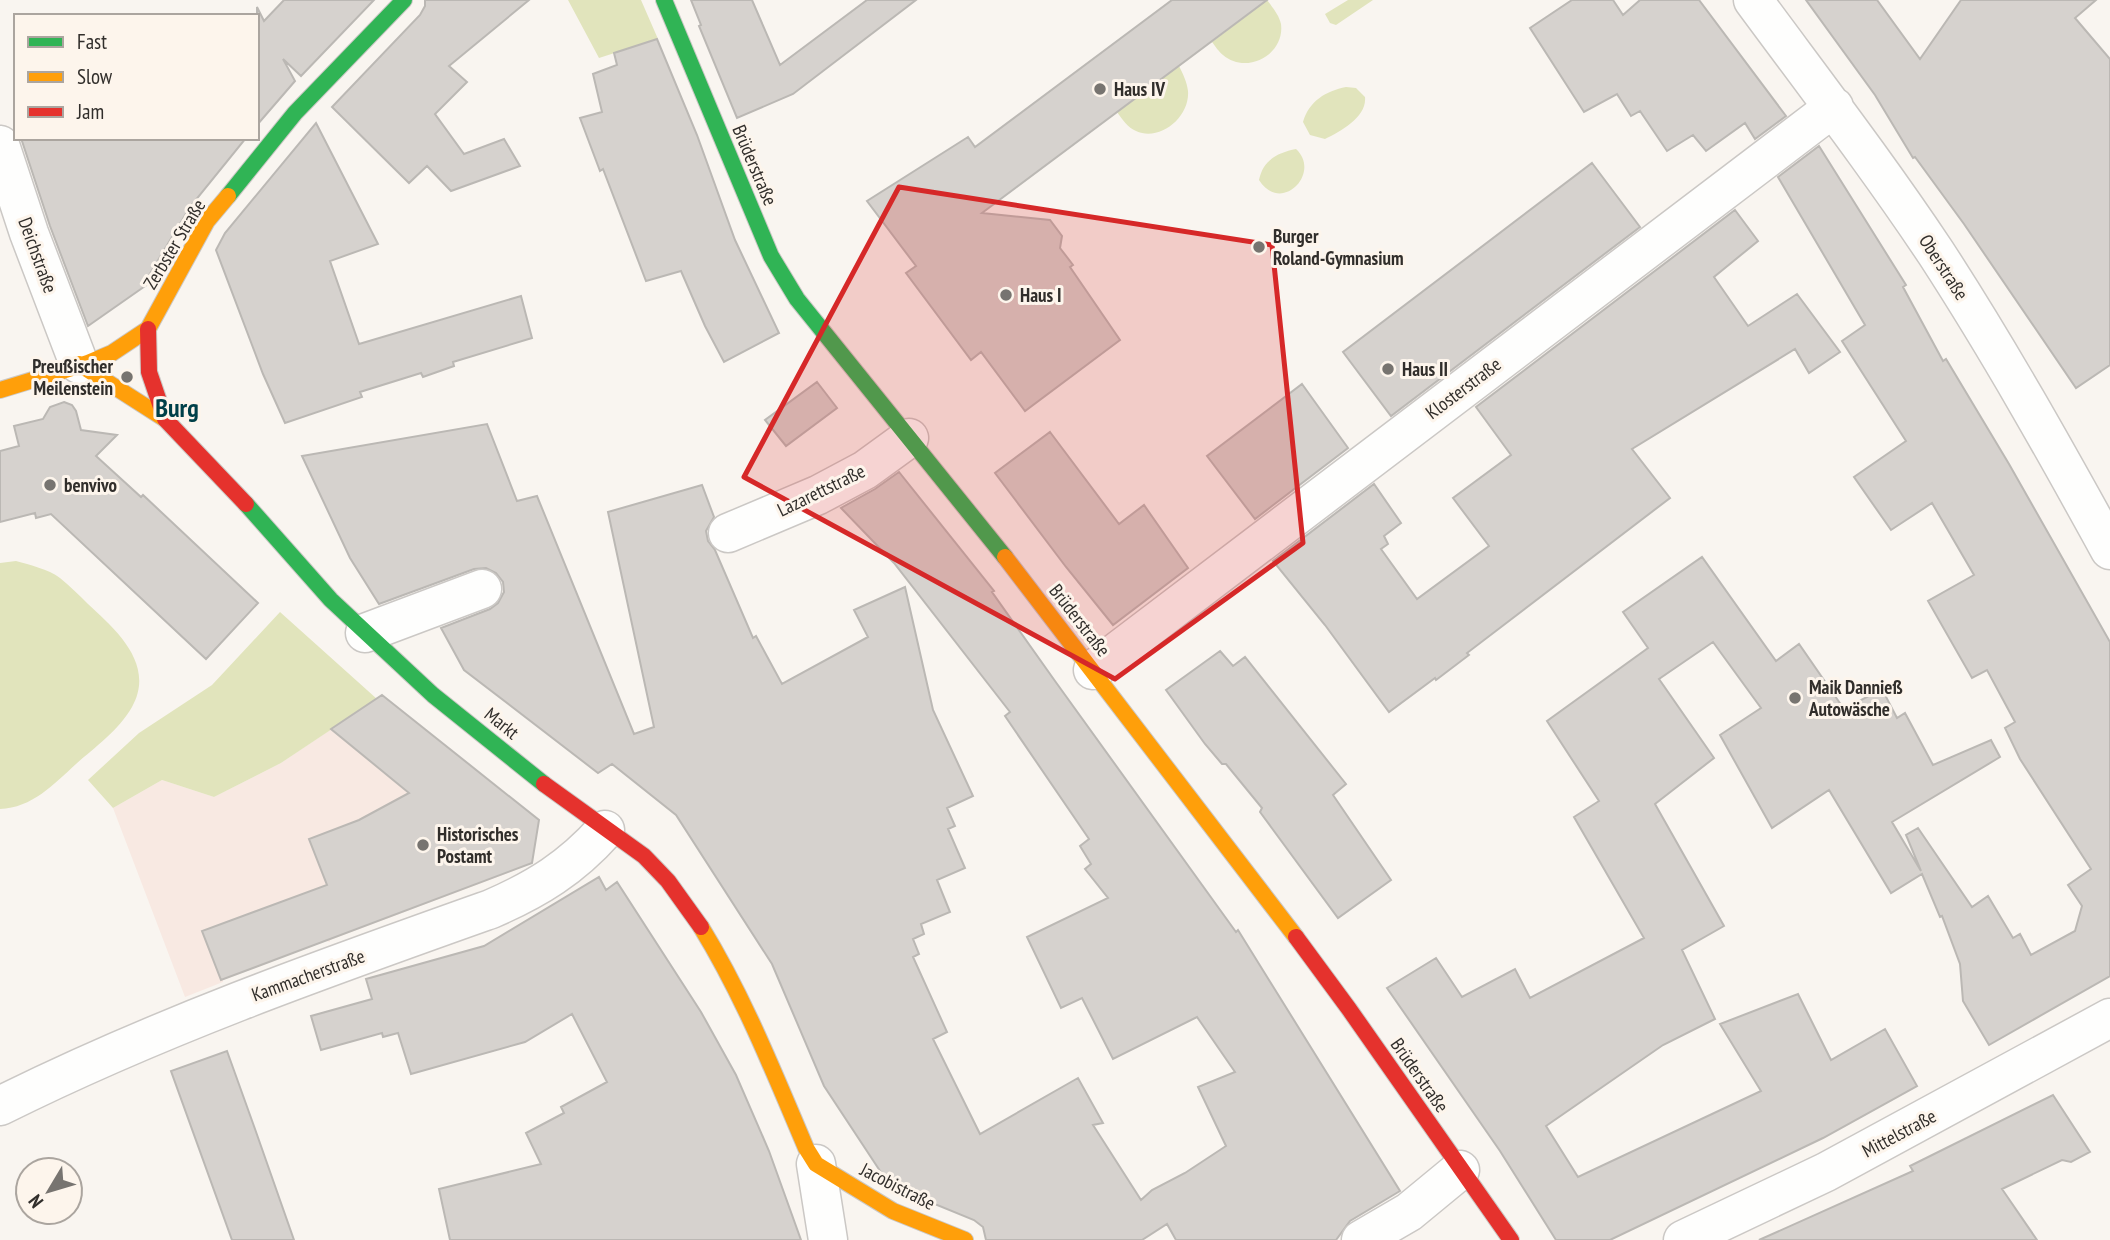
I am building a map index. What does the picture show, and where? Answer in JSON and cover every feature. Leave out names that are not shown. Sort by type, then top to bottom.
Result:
[{"type":"street","name":"Zerbster Straße","points":[[0,390],[88,363],[112,353],[148,329],[207,222],[295,113],[404,0]]},
{"type":"street","name":"Brüderstraße","points":[[664,0],[771,256],[797,299],[1093,670],[1349,1009],[1511,1240]]},
{"type":"street","name":"Oberstraße","points":[[1753,0],[1834,107],[1936,253],[2042,426],[2110,551]]},
{"type":"street","name":"Klosterstraße","points":[[1093,670],[1834,107]]},
{"type":"street","name":"Deichstraße","points":[[0,145],[29,233],[79,364]]},
{"type":"street","name":"Markt","points":[[148,329],[149,372],[165,419],[365,633],[433,695],[567,803],[644,856],[668,881],[713,947],[749,1015],[806,1148],[816,1164]]},
{"type":"street","points":[[79,364],[165,419]]},
{"type":"street","name":"Lazarettstraße","points":[[728,533],[818,495],[865,470],[909,438]]},
{"type":"street","points":[[365,633],[482,589]]},
{"type":"street","name":"Kammacherstraße","points":[[0,1106],[136,1042],[223,1006],[524,895],[573,863],[605,830]]},
{"type":"street","name":"Mittelstraße","points":[[1684,1240],[1826,1172],[2110,1018]]},
{"type":"street","points":[[816,1164],[828,1240]]},
{"type":"street","name":"Jacobistraße","points":[[816,1164],[893,1210],[965,1240]]},
{"type":"street","points":[[1361,1240],[1409,1212],[1460,1170]]},
{"type":"highlighted area","points":[[899,187],[1272,245],[1303,543],[1115,679],[744,477]]},
{"type":"shaded area","points":[[382,695],[525,809],[516,870],[223,980],[185,997],[113,808],[162,780],[214,797],[281,763]]},
{"type":"green space","points":[[568,0],[641,0],[658,39],[599,58]]},
{"type":"green space","points":[[1267,0],[1281,24],[1277,45],[1262,59],[1253,62],[1232,61],[1223,55],[1212,42]]},
{"type":"green space","points":[[1348,0],[1373,0],[1336,25],[1330,23],[1325,14]]},
{"type":"green space","points":[[1179,66],[1188,91],[1184,110],[1179,118],[1164,130],[1155,133],[1145,134],[1130,128],[1117,112]]},
{"type":"green space","points":[[1346,87],[1356,88],[1365,97],[1362,111],[1345,127],[1325,139],[1310,135],[1303,122],[1309,108],[1325,94]]},
{"type":"green space","points":[[1296,149],[1303,159],[1302,179],[1296,187],[1287,192],[1268,190],[1259,180],[1267,162],[1277,155]]},
{"type":"green space","points":[[16,561],[55,575],[74,591],[120,636],[136,662],[139,676],[138,691],[132,707],[106,738],[51,787],[32,800],[12,808],[0,809],[0,563]]},
{"type":"green space","points":[[280,612],[377,699],[281,763],[214,797],[162,780],[113,808],[88,780],[139,733],[212,685]]},
{"type":"building","points":[[284,0],[374,0],[301,76],[283,59],[295,81],[259,123],[257,7],[264,21]]},
{"type":"building","points":[[425,0],[529,0],[449,66],[467,82],[435,114],[464,154],[504,139],[520,166],[451,191],[427,166],[409,183],[332,107],[420,15]]},
{"type":"building","points":[[691,0],[752,0],[780,65],[867,0],[916,0],[793,94],[737,118]]},
{"type":"building","name":"Haus I","points":[[1172,0],[1267,0],[982,213],[1050,220],[1062,236],[1060,248],[1073,265],[1070,267],[1120,340],[1025,411],[981,352],[971,360],[906,273],[916,266],[867,201],[968,137],[975,147]]},
{"type":"building","points":[[1572,0],[1613,0],[1623,15],[1640,0],[1699,0],[1786,116],[1755,139],[1745,123],[1706,151],[1693,135],[1667,151],[1640,111],[1631,116],[1617,94],[1584,112],[1530,28]]},
{"type":"building","points":[[1806,0],[1877,0],[1920,59],[1961,0],[2096,0],[2075,18],[2110,59],[2110,365],[2076,388],[1964,224],[1915,157],[1913,158],[1875,95]]},
{"type":"building","points":[[657,39],[697,135],[735,240],[779,333],[724,362],[681,271],[646,281],[603,169],[600,171],[580,118],[602,112],[593,74],[617,65],[614,53]]},
{"type":"building","points":[[316,123],[378,244],[330,261],[359,344],[521,296],[532,338],[453,362],[454,366],[423,377],[421,373],[360,392],[362,397],[285,423],[263,374],[216,250],[225,233]]},
{"type":"building","points":[[22,140],[244,140],[190,207],[148,277],[148,284],[88,326],[50,226]]},
{"type":"building","points":[[1819,146],[1906,285],[1903,287],[1943,361],[1946,359],[2009,464],[2110,642],[2110,976],[1989,1045],[1963,1001],[1960,964],[1922,874],[1891,893],[1829,790],[1772,828],[1720,735],[1761,708],[1713,642],[1659,679],[1714,758],[1655,804],[1724,926],[1682,950],[1715,1019],[1663,1045],[1546,1126],[1578,1177],[1761,1091],[1720,1024],[1798,994],[1831,1060],[1885,1029],[1917,1086],[1823,1138],[1610,1240],[1556,1240],[1500,1151],[1387,988],[1436,958],[1462,997],[1515,969],[1530,998],[1644,938],[1574,817],[1599,801],[1547,721],[1648,648],[1623,612],[1702,557],[1776,661],[1799,644],[1844,709],[1882,689],[1897,718],[1905,713],[1933,765],[1991,740],[2000,757],[1892,822],[1921,871],[1906,835],[1918,828],[1972,907],[1988,896],[2013,938],[2020,934],[2031,955],[2075,931],[2082,906],[2068,885],[2091,869],[2020,759],[2005,728],[2015,722],[1987,670],[1972,678],[1928,601],[1974,575],[1932,503],[1891,530],[1854,477],[1906,441],[1842,341],[1865,325],[1778,177]]},
{"type":"building","points":[[1592,163],[1640,227],[1391,416],[1343,352]]},
{"type":"building","points":[[1735,210],[1758,241],[1714,277],[1748,326],[1797,294],[1840,352],[1809,373],[1795,349],[1632,449],[1670,498],[1467,653],[1469,655],[1389,712],[1325,625],[1273,561],[1374,484],[1401,523],[1384,536],[1388,544],[1381,549],[1417,599],[1489,546],[1453,498],[1511,455],[1476,407]]},
{"type":"building","points":[[817,382],[837,408],[786,446],[765,420]]},
{"type":"building","points":[[1302,384],[1348,448],[1255,519],[1207,456]]},
{"type":"building","points":[[64,402],[72,405],[76,411],[81,430],[117,435],[96,456],[141,497],[143,495],[258,603],[206,659],[51,514],[36,518],[35,513],[0,522],[0,451],[19,446],[14,426],[43,419],[50,407]]},
{"type":"building","points":[[487,424],[517,501],[537,496],[634,734],[654,727],[608,512],[702,485],[714,517],[706,531],[708,541],[715,550],[753,638],[756,636],[782,684],[868,637],[854,610],[905,587],[933,710],[973,796],[947,808],[955,826],[948,829],[965,868],[937,880],[950,912],[921,924],[924,934],[913,939],[919,954],[913,957],[947,1032],[933,1039],[980,1134],[1078,1078],[1103,1123],[1093,1125],[1141,1200],[1152,1190],[1185,1173],[1226,1146],[1198,1087],[1235,1072],[1197,1017],[1113,1059],[1082,998],[1061,1008],[1027,937],[1108,898],[1085,869],[1091,864],[1080,846],[1089,839],[1005,716],[1010,712],[894,563],[841,508],[899,472],[994,591],[992,592],[1055,681],[1236,932],[1238,930],[1400,1191],[1350,1221],[1336,1240],[1176,1240],[1167,1224],[1142,1240],[986,1240],[983,1227],[974,1220],[888,1183],[824,1086],[772,964],[676,815],[612,764],[598,773],[464,670],[441,628],[490,609],[498,603],[504,592],[503,582],[496,573],[486,568],[474,569],[379,604],[350,558],[302,456]]},
{"type":"building","points":[[1050,432],[1119,524],[1144,505],[1188,568],[1113,625],[995,473]]},
{"type":"building","points":[[1220,651],[1233,666],[1245,657],[1346,784],[1333,795],[1391,880],[1338,918],[1260,812],[1262,808],[1226,764],[1222,764],[1205,744],[1166,690]]},
{"type":"building","name":"Historisches Postamt","points":[[382,695],[539,820],[532,863],[221,980],[202,931],[327,885],[309,839],[359,820],[409,793],[331,729]]},
{"type":"building","points":[[599,877],[606,890],[617,882],[701,1012],[736,1075],[769,1151],[801,1240],[450,1240],[439,1189],[541,1164],[526,1133],[564,1113],[561,1107],[607,1082],[572,1014],[525,1042],[411,1074],[398,1033],[383,1037],[382,1033],[321,1050],[311,1016],[372,999],[366,979],[484,946]]},
{"type":"building","points":[[227,1051],[294,1240],[232,1240],[171,1071]]},
{"type":"building","points":[[2053,1095],[2090,1152],[2071,1162],[2062,1160],[2002,1189],[2037,1240],[1759,1240],[1913,1171],[1910,1166]]},
{"type":"traffic: fast","points":[[228,196],[295,113],[404,0]]},
{"type":"traffic: fast","points":[[664,0],[771,256],[797,299],[1005,557]]},
{"type":"traffic: fast","points":[[246,504],[331,600],[433,695],[544,784]]},
{"type":"traffic: slow","points":[[0,390],[88,363],[112,353],[148,329],[207,221],[228,196]]},
{"type":"traffic: slow","points":[[79,364],[165,419]]},
{"type":"traffic: slow","points":[[1005,557],[1296,937]]},
{"type":"traffic: slow","points":[[701,927],[745,1008],[806,1148],[816,1164],[893,1211],[965,1240]]},
{"type":"traffic: jam","points":[[148,329],[149,372],[165,419],[246,504]]},
{"type":"traffic: jam","points":[[544,784],[644,856],[668,881],[701,927]]},
{"type":"traffic: jam","points":[[1296,937],[1511,1240]]},
{"type":"place","name":"Haus IV","points":[[1100,89]]},
{"type":"place","name":"Burger Roland-Gymnasium","points":[[1259,247]]},
{"type":"place","name":"Haus I","points":[[1006,295]]},
{"type":"place","name":"Haus II","points":[[1388,369]]},
{"type":"place","name":"Preußischer Meilenstein","points":[[127,377]]},
{"type":"place","name":"benvivo","points":[[50,485]]},
{"type":"place","name":"Maik Dannieß Autowäsche","points":[[1795,698]]},
{"type":"place","name":"Historisches Postamt","points":[[423,845]]},
{"type":"district","name":"Burg","points":[[177,408]]}]
